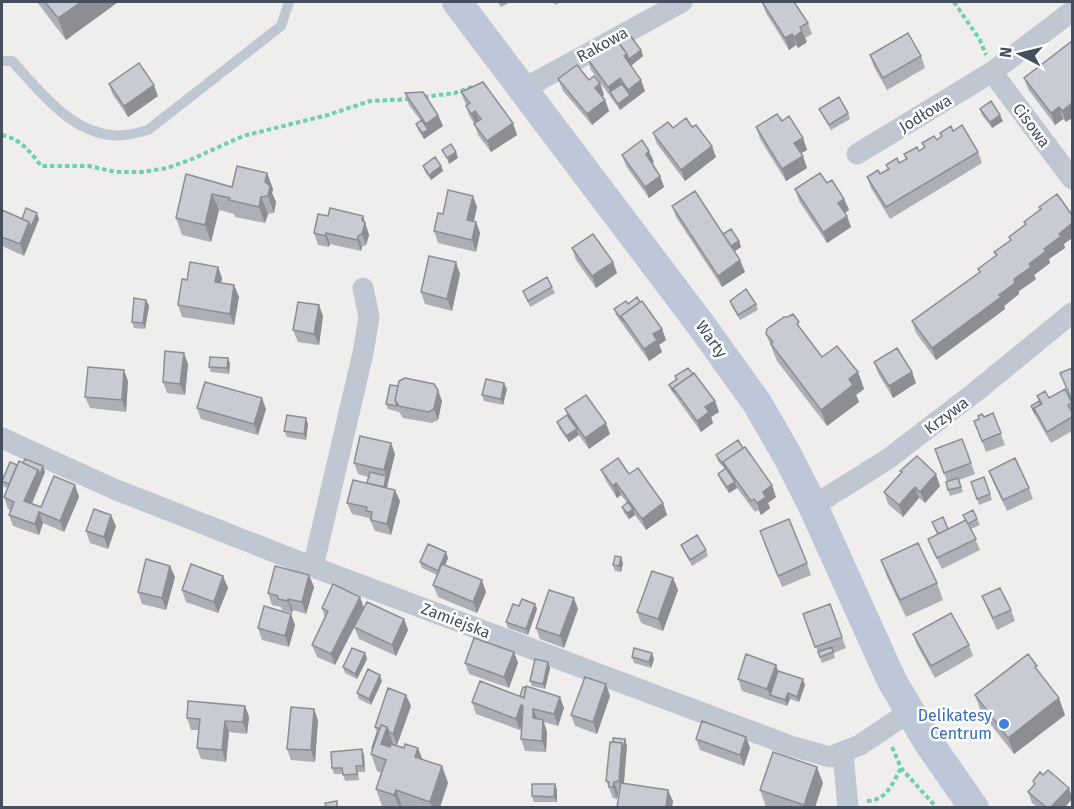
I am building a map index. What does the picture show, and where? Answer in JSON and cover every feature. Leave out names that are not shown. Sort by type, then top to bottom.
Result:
[{"type":"main road","name":"Warty","points":[[457,2],[740,378],[787,454],[813,506],[870,635],[909,712],[974,807]]},
{"type":"street","name":"Rakowa","points":[[523,89],[670,4]]},
{"type":"street","name":"Jodłowa","points":[[857,154],[992,72],[1072,11]]},
{"type":"street","name":"Cisowa","points":[[992,72],[1072,179]]},
{"type":"street","points":[[313,567],[369,317],[363,288]]},
{"type":"street","name":"Krzywa","points":[[813,506],[896,453],[1072,313]]},
{"type":"street","name":"Zamiejska","points":[[2,438],[114,489],[313,567],[791,746],[830,757],[843,753]]},
{"type":"street","points":[[848,803],[843,753],[909,712]]},
{"type":"lane","points":[[2,61],[12,61],[49,100],[80,126],[111,135],[129,135],[148,130],[281,26],[289,2]]},
{"type":"path","points":[[954,2],[980,40],[992,72]]},
{"type":"path","points":[[2,135],[29,149],[41,166],[89,166],[116,172],[142,172],[167,168],[190,160],[243,136],[370,102],[408,100],[454,93],[482,84]]},
{"type":"path","points":[[883,729],[901,768],[937,807]]},
{"type":"path","points":[[848,803],[872,801],[887,794],[901,768]]},
{"type":"building","points":[[45,2],[81,2],[58,18]]},
{"type":"building","points":[[762,2],[794,2],[808,23],[800,27],[802,31],[794,37],[792,34],[785,38]]},
{"type":"building","points":[[908,33],[921,56],[883,78],[870,55]]},
{"type":"building","points":[[629,34],[641,50],[629,59],[618,42]]},
{"type":"building","points":[[615,37],[627,54],[624,56],[641,80],[628,90],[620,78],[608,87],[587,58]]},
{"type":"building","points":[[1072,41],[1072,103],[1062,111],[1059,107],[1051,113],[1024,78]]},
{"type":"building","points":[[139,63],[154,85],[124,106],[109,84]]},
{"type":"building","points":[[577,65],[589,80],[594,76],[600,83],[595,88],[605,100],[587,114],[558,79]]},
{"type":"building","points":[[483,82],[513,123],[487,141],[474,124],[481,119],[475,111],[471,114],[466,106],[470,103],[461,92]]},
{"type":"building","points":[[622,84],[630,95],[618,104],[610,92]]},
{"type":"building","points":[[423,92],[438,115],[426,124],[405,93]]},
{"type":"building","points":[[839,97],[848,113],[829,125],[819,109]]},
{"type":"building","points":[[991,101],[1000,115],[990,122],[980,109]]},
{"type":"building","points":[[777,114],[782,121],[789,116],[803,138],[794,143],[803,156],[782,169],[756,127]]},
{"type":"building","points":[[686,118],[692,127],[696,125],[712,146],[681,170],[653,133],[668,122],[673,128]]},
{"type":"building","points":[[422,120],[428,130],[422,133],[416,124]]},
{"type":"building","points":[[962,125],[978,152],[886,207],[867,177],[878,170],[880,174],[889,169],[886,165],[897,158],[899,163],[907,159],[904,154],[917,147],[919,151],[925,147],[922,143],[934,136],[937,140],[942,136],[940,133],[951,126],[953,131]]},
{"type":"building","points":[[642,140],[649,151],[646,154],[660,176],[645,187],[622,155]]},
{"type":"building","points":[[451,144],[456,152],[447,158],[442,150]]},
{"type":"building","points":[[435,157],[441,166],[429,175],[423,166]]},
{"type":"building","points":[[237,166],[267,173],[265,182],[270,186],[268,196],[261,197],[259,207],[212,194],[205,225],[176,218],[186,174],[232,187]]},
{"type":"building","points":[[820,173],[827,183],[832,180],[844,199],[838,203],[847,216],[823,232],[795,189]]},
{"type":"building","points":[[448,190],[473,196],[467,220],[476,222],[472,240],[434,231],[438,213],[443,214]]},
{"type":"building","points":[[695,191],[740,260],[718,276],[672,206]]},
{"type":"building","points":[[1057,194],[1072,215],[1072,223],[1059,234],[1061,236],[1044,249],[1046,251],[1029,264],[1031,267],[1014,279],[1015,283],[999,295],[1001,297],[932,348],[912,321],[980,272],[978,269],[997,255],[994,252],[1011,240],[1009,237],[1041,209],[1039,207]]},
{"type":"building","points":[[26,208],[37,213],[31,227],[29,222],[22,219]]},
{"type":"building","points":[[330,208],[363,216],[362,220],[365,223],[362,234],[357,240],[326,233],[325,236],[314,233],[318,214],[328,216]]},
{"type":"building","points":[[2,210],[29,222],[20,244],[2,237]]},
{"type":"building","points":[[731,229],[739,241],[731,246],[723,234]]},
{"type":"building","points":[[593,234],[613,262],[592,276],[572,248]]},
{"type":"building","points":[[429,256],[456,262],[447,299],[421,292]]},
{"type":"building","points":[[190,262],[218,267],[215,282],[234,285],[230,314],[178,305],[182,279],[187,280]]},
{"type":"building","points":[[547,277],[552,287],[528,301],[523,291]]},
{"type":"building","points":[[746,289],[756,304],[738,315],[730,301]]},
{"type":"building","points":[[637,297],[640,302],[621,316],[623,321],[614,309],[626,301],[628,304]]},
{"type":"building","points":[[134,298],[146,300],[143,323],[132,322]]},
{"type":"building","points":[[642,301],[662,329],[653,334],[657,340],[644,349],[621,316]]},
{"type":"building","points":[[298,302],[319,305],[314,334],[293,330]]},
{"type":"building","points":[[793,314],[799,322],[797,324],[822,357],[837,346],[858,372],[849,379],[853,385],[821,410],[771,344],[773,342],[766,334],[767,329],[784,317]]},
{"type":"building","points":[[897,348],[912,372],[889,386],[874,362]]},
{"type":"building","points":[[165,351],[184,353],[180,384],[163,382]]},
{"type":"building","points":[[210,357],[228,358],[227,368],[209,367]]},
{"type":"building","points":[[88,367],[124,370],[122,400],[85,397]]},
{"type":"building","points":[[688,368],[693,374],[673,388],[675,393],[669,385],[677,379],[675,376]]},
{"type":"building","points":[[1072,368],[1072,398],[1071,398],[1060,373]]},
{"type":"building","points":[[694,373],[715,401],[705,407],[709,412],[697,421],[673,388]]},
{"type":"building","points":[[405,378],[434,384],[438,390],[434,409],[428,412],[399,406],[395,400],[399,381]]},
{"type":"building","points":[[486,379],[504,383],[501,399],[482,395]]},
{"type":"building","points":[[205,382],[262,398],[254,424],[197,408]]},
{"type":"building","points":[[390,385],[398,386],[395,400],[397,406],[386,404]]},
{"type":"building","points":[[1065,389],[1072,403],[1068,405],[1072,417],[1047,432],[1034,408],[1042,404],[1037,396],[1045,391],[1049,398]]},
{"type":"building","points":[[586,395],[606,423],[585,438],[565,409]]},
{"type":"building","points":[[1039,401],[1041,404],[1034,408],[1036,414],[1031,406]]},
{"type":"building","points":[[993,413],[1001,433],[982,441],[974,421],[982,414],[984,417]]},
{"type":"building","points":[[287,415],[306,418],[304,434],[284,431]]},
{"type":"building","points":[[567,415],[577,429],[566,436],[557,422]]},
{"type":"building","points":[[360,436],[391,443],[384,470],[354,463]]},
{"type":"building","points":[[962,439],[971,463],[944,473],[935,449]]},
{"type":"building","points":[[738,440],[743,448],[723,462],[725,467],[716,455]]},
{"type":"building","points":[[745,447],[772,485],[763,492],[766,497],[757,503],[754,499],[751,501],[723,462]]},
{"type":"building","points":[[917,456],[936,474],[920,492],[915,487],[899,505],[884,492],[902,472],[900,471]]},
{"type":"building","points":[[618,458],[629,474],[638,468],[663,503],[642,519],[616,483],[613,486],[601,470]]},
{"type":"building","points":[[1015,458],[1029,488],[1003,500],[989,471]]},
{"type":"building","points":[[25,459],[43,466],[40,475],[38,470],[23,463]]},
{"type":"building","points":[[19,461],[38,470],[24,501],[41,507],[54,476],[75,485],[60,521],[39,512],[35,524],[9,515],[14,502],[4,497]]},
{"type":"building","points":[[10,462],[17,465],[9,484],[2,481]]},
{"type":"building","points":[[726,468],[735,482],[727,487],[718,474]]},
{"type":"building","points":[[370,472],[386,476],[384,487],[367,483]]},
{"type":"building","points":[[984,477],[990,494],[977,499],[971,482]]},
{"type":"building","points":[[958,478],[961,487],[948,490],[946,482]]},
{"type":"building","points":[[353,480],[395,490],[387,524],[371,520],[372,512],[366,511],[367,507],[347,503]]},
{"type":"building","points":[[628,502],[633,509],[627,513],[622,507]]},
{"type":"building","points":[[94,509],[111,515],[104,537],[86,531]]},
{"type":"building","points":[[973,510],[977,519],[968,524],[963,515]]},
{"type":"building","points":[[943,517],[948,529],[938,534],[932,522]]},
{"type":"building","points":[[789,519],[807,563],[778,576],[760,531]]},
{"type":"building","points":[[966,520],[976,539],[937,558],[928,539]]},
{"type":"building","points":[[697,535],[706,550],[690,560],[681,545]]},
{"type":"building","points":[[918,543],[937,583],[900,600],[881,560]]},
{"type":"building","points":[[428,544],[446,552],[438,571],[420,562]]},
{"type":"building","points":[[615,556],[621,557],[619,566],[613,565]]},
{"type":"building","points":[[146,559],[170,566],[162,598],[138,592]]},
{"type":"building","points":[[191,564],[223,576],[214,602],[182,590]]},
{"type":"building","points":[[442,564],[482,580],[473,602],[433,585]]},
{"type":"building","points":[[275,566],[309,575],[302,602],[278,599],[278,596],[268,593]]},
{"type":"building","points":[[652,571],[673,578],[658,619],[637,612]]},
{"type":"building","points":[[333,584],[360,597],[331,654],[312,645],[328,611],[322,608]]},
{"type":"building","points":[[1000,588],[1011,610],[993,618],[982,596]]},
{"type":"building","points":[[549,590],[574,598],[560,636],[536,628]]},
{"type":"building","points":[[522,599],[535,604],[526,629],[506,622],[513,604],[519,606]]},
{"type":"building","points":[[367,602],[404,619],[392,645],[354,627]]},
{"type":"building","points":[[830,604],[842,637],[815,647],[803,614]]},
{"type":"building","points":[[264,606],[291,614],[285,636],[258,628]]},
{"type":"building","points":[[951,613],[969,645],[931,666],[913,634]]},
{"type":"building","points":[[474,638],[514,652],[504,677],[465,663]]},
{"type":"building","points":[[832,647],[833,652],[820,657],[818,652]]},
{"type":"building","points":[[352,648],[365,653],[355,674],[343,667]]},
{"type":"building","points":[[634,648],[652,653],[649,662],[632,657]]},
{"type":"building","points":[[746,654],[776,665],[767,689],[738,679]]},
{"type":"building","points":[[1028,654],[1059,698],[1008,738],[975,695]]},
{"type":"building","points":[[535,659],[548,662],[543,684],[530,681]]},
{"type":"building","points":[[368,669],[380,675],[369,699],[357,693]]},
{"type":"building","points":[[778,671],[803,679],[797,697],[788,693],[785,700],[770,695]]},
{"type":"building","points":[[585,677],[606,684],[593,722],[571,715]]},
{"type":"building","points":[[480,681],[524,698],[526,686],[560,697],[554,714],[533,709],[533,718],[543,720],[542,741],[521,739],[523,706],[521,705],[516,719],[472,702]]},
{"type":"building","points":[[523,687],[526,688],[524,698],[520,696]]},
{"type":"building","points":[[388,688],[406,695],[393,734],[387,727],[381,725],[380,729],[375,727]]},
{"type":"building","points":[[188,701],[245,706],[243,722],[225,721],[222,750],[197,748],[200,719],[187,718]]},
{"type":"building","points":[[291,707],[314,709],[311,750],[287,749]]},
{"type":"building","points":[[702,721],[746,737],[740,755],[696,739]]},
{"type":"building","points":[[381,725],[387,727],[381,744],[404,748],[405,744],[418,748],[415,757],[442,766],[430,802],[396,790],[394,795],[376,789],[386,760],[371,754]]},
{"type":"building","points":[[613,738],[625,739],[624,749],[622,743],[613,742]]},
{"type":"building","points":[[610,742],[622,743],[619,781],[614,782],[613,787],[609,787],[609,782],[606,781]]},
{"type":"building","points":[[362,749],[363,766],[356,766],[357,774],[343,775],[342,768],[332,768],[331,752]]},
{"type":"building","points":[[773,752],[817,767],[804,805],[760,790]]},
{"type":"building","points":[[1048,770],[1069,788],[1051,807],[1046,807],[1028,792],[1035,784],[1033,781],[1040,772],[1043,775]]},
{"type":"building","points":[[621,783],[668,790],[666,807],[617,807]]},
{"type":"building","points":[[532,784],[555,784],[554,797],[532,796]]},
{"type":"building","points":[[337,801],[337,807],[326,807],[325,803]]},
{"type":"place","name":"Delikatesy Centrum","points":[[1004,724]]}]
